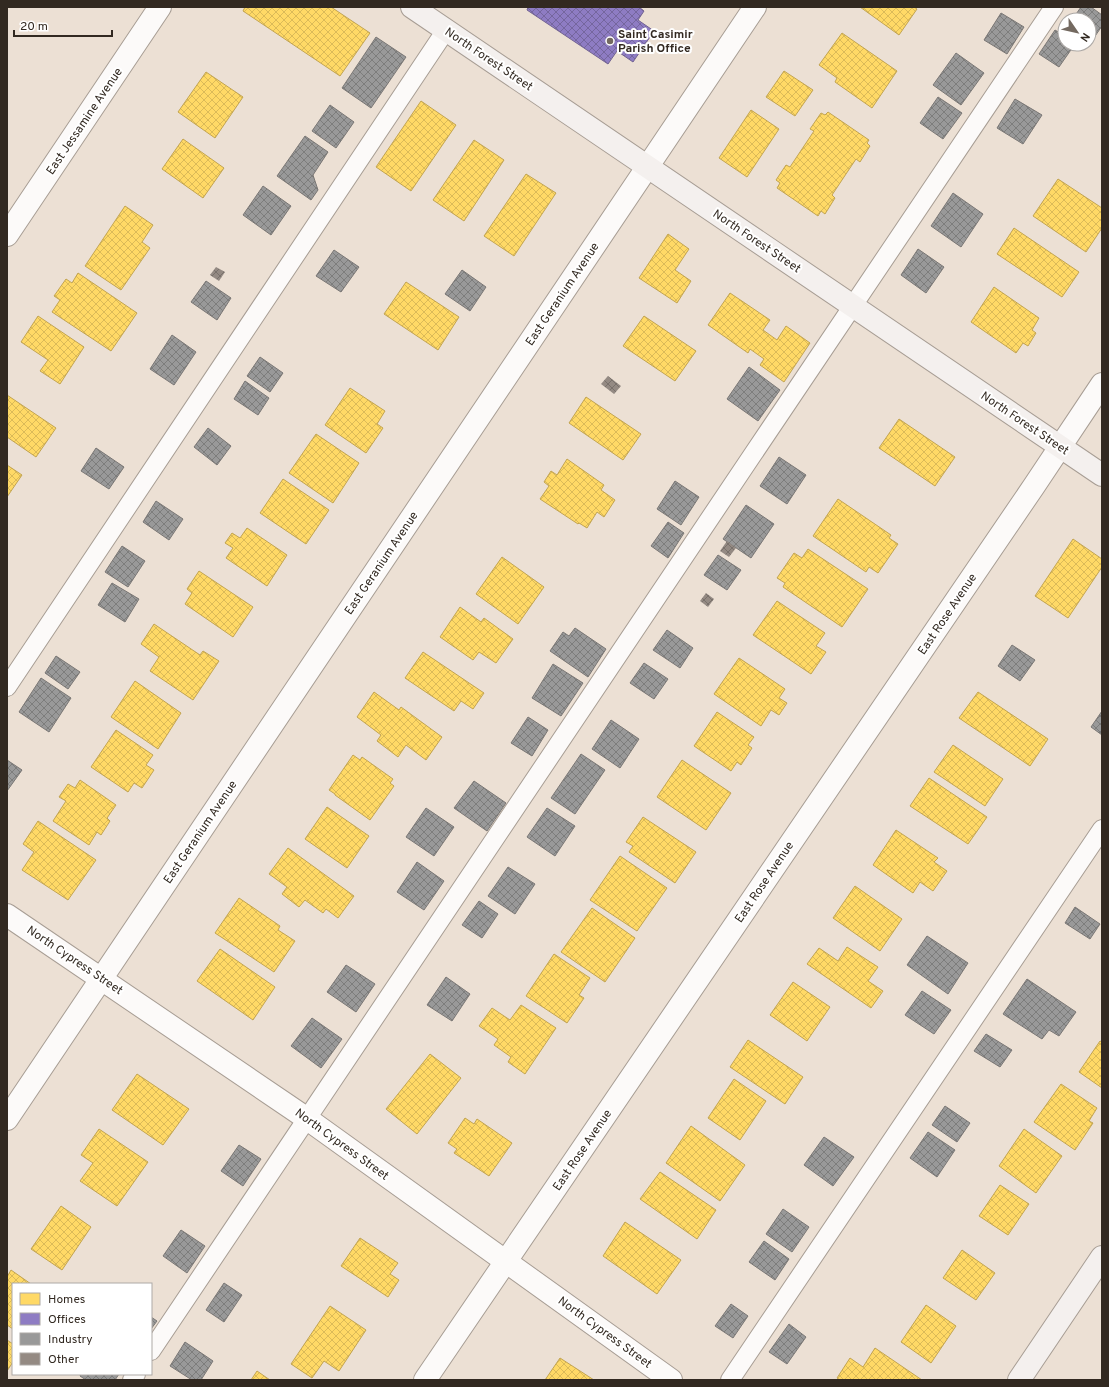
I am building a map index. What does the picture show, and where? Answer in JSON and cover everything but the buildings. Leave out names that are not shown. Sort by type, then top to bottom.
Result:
[{"type":"street","name":"East Jessamine Avenue","points":[[7,235],[160,7]]},
{"type":"street","name":"North Forest Street","points":[[412,7],[1102,475]]},
{"type":"street","name":"East Geranium Avenue","points":[[7,1119],[755,7]]},
{"type":"street","name":"East Rose Avenue","points":[[426,1380],[1102,384]]},
{"type":"street","name":"North Cypress Street","points":[[7,914],[306,1118],[671,1380]]},
{"type":"street","points":[[1018,1380],[1102,1257]]},
{"type":"lane","points":[[152,1349],[306,1118],[1054,7]]},
{"type":"lane","points":[[7,687],[446,30]]},
{"type":"lane","points":[[730,1380],[1102,829]]},
{"type":"place","name":"Saint Casimir Parish Office","points":[[610,41]]}]
